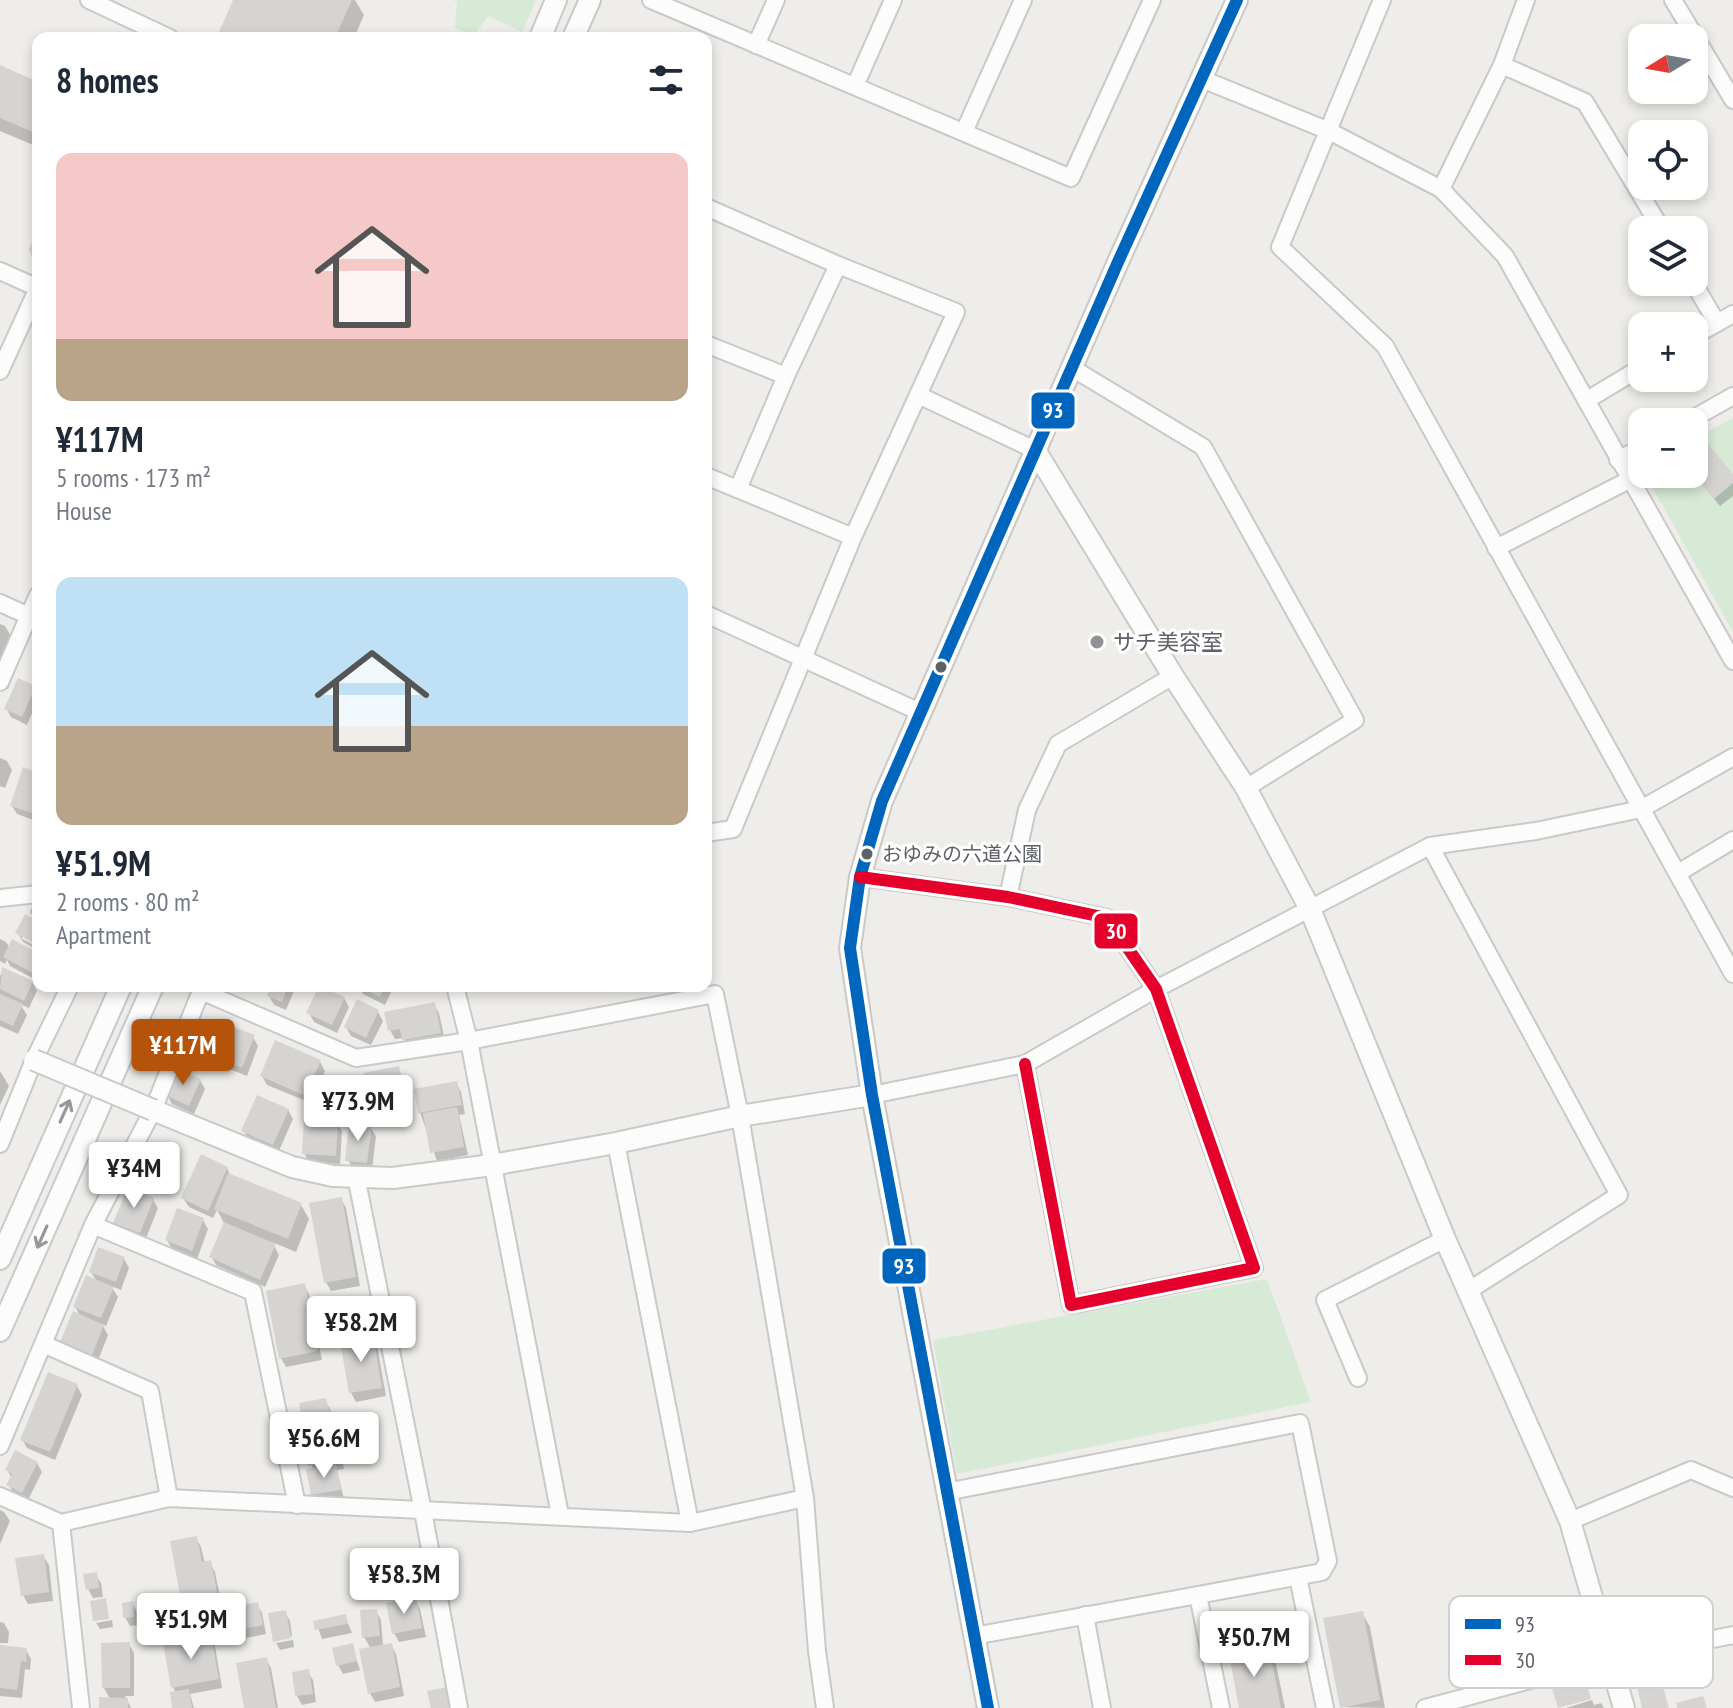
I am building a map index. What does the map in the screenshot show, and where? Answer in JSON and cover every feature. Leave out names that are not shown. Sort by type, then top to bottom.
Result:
[{"type":"street","points":[[89,0],[157,32]]},
{"type":"street","points":[[543,32],[556,0]]},
{"type":"street","points":[[576,32],[590,0]]},
{"type":"street","points":[[651,0],[1071,178],[1152,0]]},
{"type":"street","points":[[756,45],[776,0]]},
{"type":"street","points":[[855,86],[893,0]]},
{"type":"street","points":[[964,132],[1023,0]]},
{"type":"street","points":[[988,1708],[872,1095],[850,948],[860,877],[882,801],[1237,0]]},
{"type":"street","points":[[1382,0],[1280,247],[1385,346],[1733,974]]},
{"type":"street","points":[[1441,189],[1502,65],[1526,0]]},
{"type":"street","points":[[1673,0],[1733,100]]},
{"type":"street","points":[[1502,65],[1585,102],[1654,216]]},
{"type":"street","points":[[1202,79],[1329,131],[1441,189],[1505,256],[1628,475]]},
{"type":"street","points":[[712,210],[956,312],[853,537],[733,829],[712,832]]},
{"type":"street","points":[[738,489],[838,265]]},
{"type":"street","points":[[0,271],[32,285]]},
{"type":"street","points":[[1701,296],[1717,323]]},
{"type":"street","points":[[0,371],[32,301]]},
{"type":"street","points":[[1708,328],[1733,314]]},
{"type":"street","points":[[712,346],[786,376]]},
{"type":"street","points":[[1072,368],[1203,447],[1355,720],[1246,788]]},
{"type":"street","points":[[1587,400],[1628,375]]},
{"type":"street","points":[[918,395],[1035,450],[1173,676],[1246,788],[1310,909],[1445,1239],[1570,1521],[1592,1596]]},
{"type":"street","points":[[1708,410],[1733,396]]},
{"type":"street","points":[[1618,460],[1628,455]]},
{"type":"street","points":[[712,478],[853,537]]},
{"type":"street","points":[[1496,548],[1628,481]]},
{"type":"street","points":[[1636,488],[1733,661]]},
{"type":"street","points":[[0,603],[29,616]]},
{"type":"street","points":[[0,682],[32,609]]},
{"type":"street","points":[[712,617],[922,713]]},
{"type":"street","points":[[1008,897],[1027,810],[1058,744],[1173,676]]},
{"type":"street","points":[[34,1060],[292,1167],[333,1176],[393,1178],[492,1165],[616,1143],[740,1116],[872,1095],[1025,1064],[1156,989],[1430,846],[1536,831],[1641,809],[1733,757]]},
{"type":"street","points":[[1678,873],[1733,840]]},
{"type":"street","points":[[1430,846],[1619,1195],[1468,1291]]},
{"type":"street","points":[[860,877],[1008,897],[1107,918],[1156,989],[1254,1268],[1071,1305],[1025,1064]]},
{"type":"street","points":[[0,898],[32,895]]},
{"type":"street","points":[[0,1144],[34,1060],[67,992]]},
{"type":"street","points":[[0,1259],[118,992]]},
{"type":"street","points":[[0,1331],[150,992]]},
{"type":"street","points":[[0,1446],[93,1225],[153,1110],[201,992]]},
{"type":"street","points":[[203,992],[356,1058],[469,1041],[715,994],[740,1116],[805,1498],[817,1651],[825,1708]]},
{"type":"street","points":[[457,992],[469,1041],[560,1515]]},
{"type":"street","points":[[616,1143],[690,1523]]},
{"type":"street","points":[[356,1176],[459,1708]]},
{"type":"street","points":[[93,1225],[253,1292],[297,1505]]},
{"type":"street","points":[[1358,1378],[1325,1300],[1445,1239]]},
{"type":"street","points":[[43,1344],[150,1391],[169,1498]]},
{"type":"street","points":[[946,1492],[1300,1423],[1328,1561],[1322,1572],[974,1636]]},
{"type":"street","points":[[1570,1521],[1691,1470],[1733,1488]]},
{"type":"street","points":[[0,1496],[61,1523],[169,1498],[690,1523],[805,1498]]},
{"type":"street","points":[[61,1523],[81,1708]]},
{"type":"street","points":[[1298,1577],[1325,1708]]},
{"type":"street","points":[[1198,1595],[1221,1708]]},
{"type":"street","points":[[1085,1615],[1102,1708]]},
{"type":"street","points":[[1713,1639],[1733,1635]]},
{"type":"street","points":[[1425,1708],[1501,1688]]},
{"type":"street","points":[[1618,1688],[1624,1708]]},
{"type":"green space","points":[[453,0],[536,0],[522,32],[488,16],[476,32],[455,28],[457,2]]},
{"type":"green space","points":[[1733,418],[1733,632],[1653,488],[1708,488],[1708,431]]},
{"type":"green space","points":[[1267,1279],[1311,1402],[957,1474],[933,1340]]},
{"type":"building","points":[[233,0],[352,0],[338,32],[219,32]]},
{"type":"building","points":[[0,65],[32,79],[32,131],[0,118]]},
{"type":"building","points":[[1708,444],[1733,474],[1733,483],[1714,499],[1705,488],[1708,488]]},
{"type":"building","points":[[18,678],[32,684],[32,695],[22,717],[4,709]]},
{"type":"building","points":[[23,767],[32,771],[32,813],[10,806]]},
{"type":"building","points":[[25,914],[32,918],[32,942],[15,933]]},
{"type":"building","points":[[12,939],[32,950],[32,972],[3,957]]},
{"type":"building","points":[[2,967],[32,981],[24,1001],[0,989]]},
{"type":"building","points":[[269,992],[286,992],[282,1002],[267,996]]},
{"type":"building","points":[[316,992],[333,992],[345,997],[332,1025],[306,1013]]},
{"type":"building","points":[[0,994],[23,1004],[13,1026],[0,1020]]},
{"type":"building","points":[[357,999],[379,1010],[366,1038],[344,1027]]},
{"type":"building","points":[[435,1002],[441,1033],[402,1040],[400,1029],[388,1031],[384,1012]]},
{"type":"building","points":[[228,1025],[255,1035],[242,1068],[215,1058]]},
{"type":"building","points":[[275,1040],[321,1060],[306,1096],[260,1076]]},
{"type":"building","points":[[399,1066],[407,1108],[371,1115],[363,1073]]},
{"type":"building","points":[[176,1068],[201,1079],[189,1106],[165,1095]]},
{"type":"building","points":[[457,1081],[462,1105],[418,1113],[414,1089]]},
{"type":"building","points":[[257,1095],[289,1109],[273,1145],[241,1131]]},
{"type":"building","points":[[457,1107],[464,1147],[430,1153],[423,1113]]},
{"type":"building","points":[[304,1118],[338,1120],[336,1156],[302,1154]]},
{"type":"building","points":[[349,1123],[372,1125],[367,1163],[345,1161]]},
{"type":"building","points":[[149,1142],[173,1152],[160,1184],[136,1173]]},
{"type":"building","points":[[201,1154],[228,1167],[208,1211],[181,1198]]},
{"type":"building","points":[[228,1173],[302,1203],[288,1239],[214,1209]]},
{"type":"building","points":[[128,1187],[154,1198],[140,1233],[113,1223]]},
{"type":"building","points":[[342,1197],[356,1277],[324,1283],[309,1203]]},
{"type":"building","points":[[177,1208],[204,1218],[192,1251],[165,1240]]},
{"type":"building","points":[[224,1222],[276,1244],[260,1280],[209,1257]]},
{"type":"building","points":[[98,1247],[125,1257],[116,1282],[89,1272]]},
{"type":"building","points":[[86,1275],[114,1287],[101,1318],[73,1307]]},
{"type":"building","points":[[305,1283],[318,1351],[279,1359],[266,1291]]},
{"type":"building","points":[[73,1311],[104,1325],[92,1355],[60,1342]]},
{"type":"building","points":[[373,1335],[382,1388],[349,1393],[340,1341]]},
{"type":"building","points":[[48,1372],[78,1384],[50,1452],[20,1440]]},
{"type":"building","points":[[326,1398],[333,1429],[305,1434],[299,1403]]},
{"type":"building","points":[[335,1430],[340,1460],[308,1466],[303,1437]]},
{"type":"building","points":[[15,1450],[38,1462],[22,1493],[6,1485],[12,1474],[5,1470]]},
{"type":"building","points":[[336,1464],[341,1490],[311,1495],[306,1469]]},
{"type":"building","points":[[197,1536],[202,1562],[211,1560],[220,1609],[184,1616],[170,1541]]},
{"type":"building","points":[[44,1554],[49,1592],[21,1596],[15,1558]]},
{"type":"building","points":[[97,1572],[99,1588],[86,1590],[83,1574]]},
{"type":"building","points":[[416,1597],[422,1628],[392,1634],[386,1603]]},
{"type":"building","points":[[106,1598],[109,1619],[93,1621],[90,1601]]},
{"type":"building","points":[[133,1601],[134,1617],[123,1618],[122,1603]]},
{"type":"building","points":[[258,1602],[263,1625],[239,1630],[234,1607]]},
{"type":"building","points":[[377,1609],[380,1636],[362,1638],[360,1610]]},
{"type":"building","points":[[286,1610],[291,1638],[273,1642],[268,1613]]},
{"type":"building","points":[[1363,1611],[1380,1700],[1340,1708],[1323,1618]]},
{"type":"building","points":[[346,1614],[348,1624],[315,1630],[313,1621]]},
{"type":"building","points":[[211,1635],[219,1679],[171,1688],[163,1643]]},
{"type":"building","points":[[130,1642],[130,1688],[102,1688],[101,1643]]},
{"type":"building","points":[[353,1643],[357,1661],[336,1666],[332,1648]]},
{"type":"building","points":[[392,1643],[400,1687],[368,1694],[359,1649]]},
{"type":"building","points":[[0,1645],[27,1648],[26,1662],[21,1661],[17,1690],[0,1688]]},
{"type":"building","points":[[1239,1647],[1241,1652],[1269,1647],[1281,1708],[1239,1708],[1228,1649]]},
{"type":"building","points":[[267,1657],[276,1708],[244,1708],[236,1663]]},
{"type":"building","points":[[309,1669],[313,1694],[295,1696],[292,1672]]},
{"type":"building","points":[[447,1687],[452,1708],[431,1708],[427,1691]]},
{"type":"building","points":[[1552,1688],[1588,1688],[1591,1699],[1558,1708]]},
{"type":"building","points":[[1637,1688],[1663,1688],[1669,1708],[1642,1708]]},
{"type":"building","points":[[189,1689],[192,1708],[172,1708],[170,1692]]},
{"type":"building","points":[[1703,1696],[1707,1708],[1677,1708],[1676,1703]]},
{"type":"building","points":[[99,1697],[128,1698],[128,1708],[99,1708]]},
{"type":"transit line","name":"93","points":[[988,1708],[872,1095],[850,948],[860,877],[882,801],[1118,262],[1237,0]]},
{"type":"transit line","name":"30","points":[[860,877],[1008,897],[1107,918],[1156,989],[1254,1268],[1071,1305],[1025,1064]]},
{"type":"place","name":"サチ美容室","points":[[1097,642]]},
{"type":"place","name":"おゆみの六道公園","points":[[867,854]]}]
